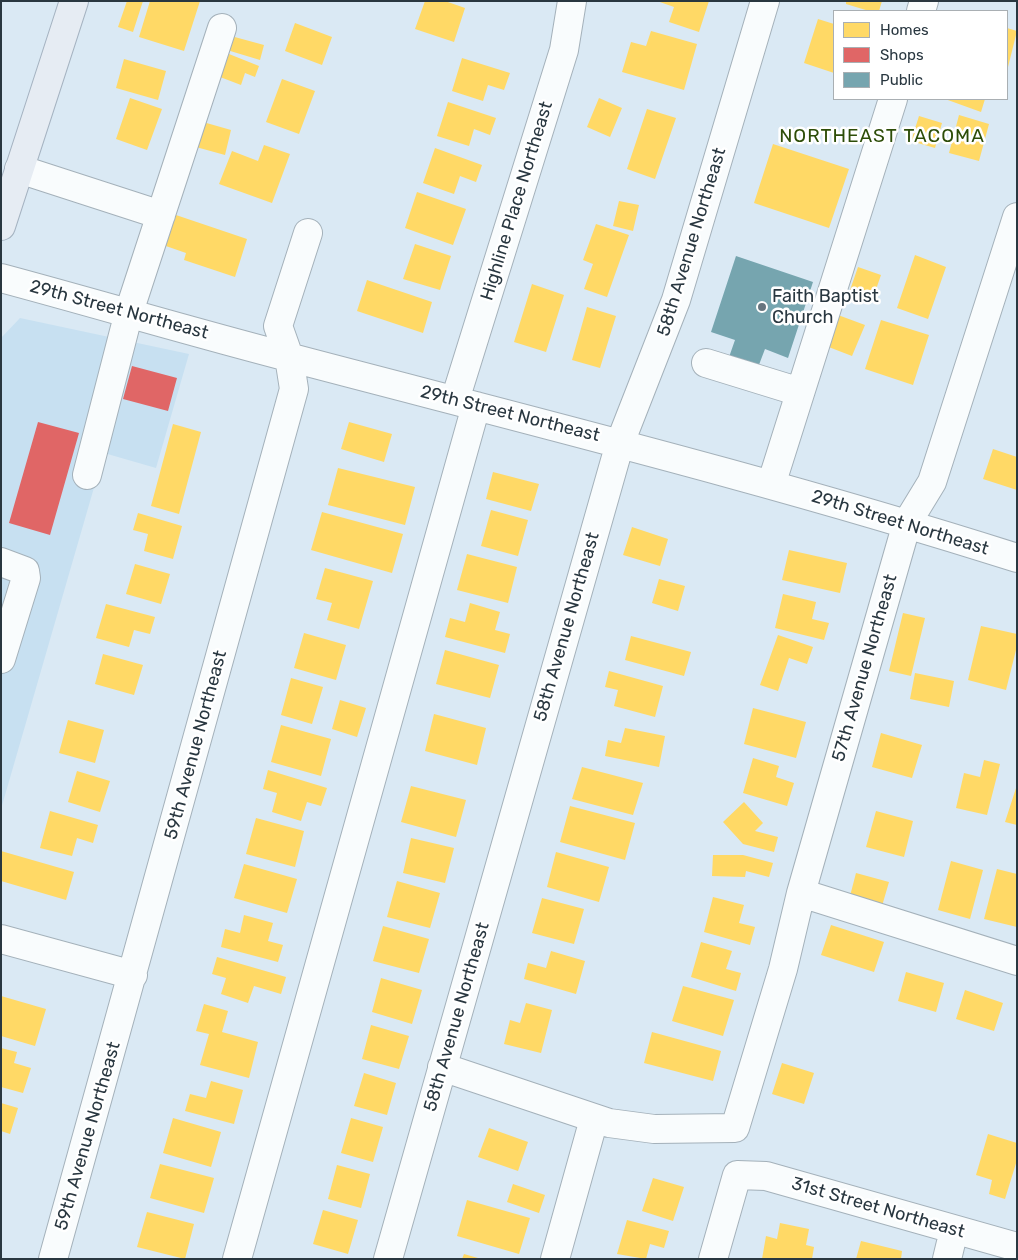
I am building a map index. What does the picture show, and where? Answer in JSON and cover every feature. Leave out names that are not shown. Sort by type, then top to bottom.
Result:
[{"type":"main road","points":[[1,226],[74,1]]},
{"type":"street","name":"Highline Place Northeast","points":[[237,1259],[466,403],[564,50],[572,1]]},
{"type":"street","name":"58th Avenue Northeast","points":[[388,1259],[620,442],[676,300],[764,1]]},
{"type":"street","points":[[87,475],[129,312],[222,28]]},
{"type":"street","points":[[771,485],[893,100]]},
{"type":"street","points":[[20,169],[161,214]]},
{"type":"street","name":"57th Avenue Northeast","points":[[594,1119],[654,1129],[735,1128],[783,969],[801,893],[907,523],[932,482],[1017,217]]},
{"type":"street","name":"59th Avenue Northeast","points":[[53,1259],[294,389],[289,357],[278,326],[308,233]]},
{"type":"street","name":"29th Street Northeast","points":[[1,278],[289,357],[620,442],[907,523],[1017,558]]},
{"type":"street","points":[[706,363],[800,392]]},
{"type":"street","points":[[1,562],[20,568],[25,572],[26,578],[1,659]]},
{"type":"street","points":[[801,893],[1017,961]]},
{"type":"street","points":[[1,939],[133,975]]},
{"type":"street","points":[[442,1067],[594,1119],[555,1259]]},
{"type":"street","name":"31st Street Northeast","points":[[713,1259],[737,1175],[766,1176],[1017,1247]]},
{"type":"street","points":[[946,1259],[954,1230]]},
{"type":"shaded area","points":[[20,318],[189,354],[156,468],[104,453],[1,809],[1,338]]},
{"type":"building: Homes","points":[[127,1],[143,1],[133,32],[118,27]]},
{"type":"building: Homes","points":[[150,1],[200,1],[184,51],[139,37]]},
{"type":"building: Homes","points":[[425,1],[445,1],[465,8],[454,42],[415,29]]},
{"type":"building: Homes","points":[[657,1],[709,1],[699,32],[669,22],[674,7]]},
{"type":"building: Homes","points":[[846,1],[882,1],[879,10],[866,10],[846,4]]},
{"type":"building: Homes","points":[[818,19],[833,24],[833,73],[804,63]]},
{"type":"building: Homes","points":[[295,23],[332,37],[322,65],[285,51]]},
{"type":"building: Homes","points":[[1008,28],[1017,31],[1008,67]]},
{"type":"building: Homes","points":[[651,31],[697,44],[684,90],[622,72],[631,42],[646,46]]},
{"type":"building: Homes","points":[[231,36],[264,45],[260,60],[227,50]]},
{"type":"building: Homes","points":[[229,54],[259,66],[255,77],[245,73],[241,85],[220,77]]},
{"type":"building: Homes","points":[[462,58],[510,73],[504,90],[488,85],[483,101],[452,91]]},
{"type":"building: Homes","points":[[124,59],[166,71],[158,100],[116,88]]},
{"type":"building: Homes","points":[[282,79],[315,91],[299,134],[266,122]]},
{"type":"building: Homes","points":[[130,98],[162,109],[147,150],[116,139]]},
{"type":"building: Homes","points":[[599,98],[622,108],[610,137],[587,127]]},
{"type":"building: Homes","points":[[948,100],[985,100],[981,112]]},
{"type":"building: Homes","points":[[448,102],[496,118],[490,135],[474,129],[469,146],[437,136]]},
{"type":"building: Homes","points":[[647,109],[676,118],[655,179],[627,169]]},
{"type":"building: Homes","points":[[959,115],[989,124],[979,161],[949,153]]},
{"type":"building: Homes","points":[[919,116],[942,123],[935,148],[911,141]]},
{"type":"building: Homes","points":[[203,122],[231,130],[225,155],[196,147]]},
{"type":"building: Homes","points":[[773,144],[849,169],[829,228],[754,203]]},
{"type":"building: Homes","points":[[264,145],[290,154],[272,203],[219,184],[232,151],[258,161]]},
{"type":"building: Homes","points":[[435,148],[482,165],[476,182],[460,176],[454,194],[423,183]]},
{"type":"building: Homes","points":[[417,192],[466,209],[453,245],[405,228]]},
{"type":"building: Homes","points":[[619,201],[639,205],[633,231],[613,226]]},
{"type":"building: Homes","points":[[173,214],[247,239],[235,277],[184,260],[186,253],[163,245]]},
{"type":"building: Homes","points":[[596,224],[629,235],[607,297],[584,289],[593,264],[583,260]]},
{"type":"building: Homes","points":[[415,244],[451,256],[440,290],[403,279]]},
{"type":"building: Homes","points":[[915,255],[946,267],[928,319],[897,308]]},
{"type":"building: Homes","points":[[858,267],[881,275],[873,298],[850,290]]},
{"type":"building: Homes","points":[[367,280],[432,302],[423,333],[357,311]]},
{"type":"building: Homes","points":[[532,284],[564,295],[546,352],[514,342]]},
{"type":"building: Homes","points":[[587,307],[616,316],[600,368],[572,360]]},
{"type":"building: Homes","points":[[838,315],[865,325],[852,356],[826,346]]},
{"type":"building: Homes","points":[[881,320],[929,335],[913,385],[865,369]]},
{"type":"building: Homes","points":[[349,422],[392,434],[384,462],[341,449]]},
{"type":"building: Homes","points":[[173,424],[201,432],[179,514],[151,506]]},
{"type":"building: Homes","points":[[993,449],[1017,457],[1017,490],[983,479]]},
{"type":"building: Homes","points":[[338,468],[415,487],[405,525],[328,505]]},
{"type":"building: Homes","points":[[493,472],[539,484],[531,511],[486,499]]},
{"type":"building: Homes","points":[[491,510],[528,520],[518,556],[481,546]]},
{"type":"building: Homes","points":[[322,512],[403,534],[392,573],[311,550]]},
{"type":"building: Homes","points":[[138,513],[182,526],[173,559],[144,551],[148,534],[133,530]]},
{"type":"building: Homes","points":[[632,527],[668,539],[660,566],[623,555]]},
{"type":"building: Homes","points":[[789,550],[847,563],[840,593],[782,580]]},
{"type":"building: Homes","points":[[467,554],[517,567],[508,603],[457,590]]},
{"type":"building: Homes","points":[[135,564],[170,574],[161,604],[126,594]]},
{"type":"building: Homes","points":[[325,568],[373,581],[359,629],[327,620],[332,603],[316,599]]},
{"type":"building: Homes","points":[[659,579],[685,586],[678,611],[652,603]]},
{"type":"building: Homes","points":[[783,594],[816,602],[812,619],[829,623],[824,640],[775,628]]},
{"type":"building: Homes","points":[[470,603],[500,612],[495,630],[510,634],[505,653],[445,637],[450,618],[465,622]]},
{"type":"building: Homes","points":[[106,604],[155,617],[150,634],[134,630],[129,647],[96,638]]},
{"type":"building: Homes","points":[[903,613],[925,618],[911,676],[889,671]]},
{"type":"building: Homes","points":[[981,626],[1017,634],[1017,646],[1006,690],[968,680]]},
{"type":"building: Homes","points":[[304,633],[346,645],[336,680],[294,668]]},
{"type":"building: Homes","points":[[778,635],[813,647],[807,664],[789,658],[778,691],[760,685]]},
{"type":"building: Homes","points":[[631,636],[691,652],[684,676],[625,660]]},
{"type":"building: Homes","points":[[445,650],[499,665],[490,698],[436,684]]},
{"type":"building: Homes","points":[[103,654],[143,665],[134,695],[95,684]]},
{"type":"building: Homes","points":[[609,671],[663,686],[655,717],[614,706],[618,690],[605,687]]},
{"type":"building: Homes","points":[[915,673],[954,681],[949,707],[910,699]]},
{"type":"building: Homes","points":[[291,678],[323,687],[312,724],[281,715]]},
{"type":"building: Homes","points":[[340,700],[366,708],[357,737],[332,729]]},
{"type":"building: Homes","points":[[753,708],[806,722],[796,758],[744,744]]},
{"type":"building: Homes","points":[[434,714],[486,728],[477,765],[425,751]]},
{"type":"building: Homes","points":[[68,720],[104,730],[95,763],[59,753]]},
{"type":"building: Homes","points":[[281,725],[331,739],[321,776],[271,762]]},
{"type":"building: Homes","points":[[625,728],[665,736],[659,767],[605,756],[608,740],[621,743]]},
{"type":"building: Homes","points":[[881,733],[922,745],[912,778],[872,767]]},
{"type":"building: Homes","points":[[753,758],[779,766],[776,777],[794,783],[787,806],[743,793]]},
{"type":"building: Homes","points":[[984,760],[1000,764],[987,815],[956,808],[964,773],[980,777]]},
{"type":"building: Homes","points":[[582,767],[643,783],[633,815],[572,799]]},
{"type":"building: Homes","points":[[268,770],[327,788],[321,806],[307,802],[301,821],[272,812],[277,793],[263,789]]},
{"type":"building: Homes","points":[[77,771],[110,781],[100,812],[68,802]]},
{"type":"building: Homes","points":[[1017,785],[1017,825],[1005,822]]},
{"type":"building: Homes","points":[[411,786],[466,800],[456,837],[401,822]]},
{"type":"building: Homes","points":[[744,802],[763,823],[755,831],[778,837],[774,852],[743,844],[723,822]]},
{"type":"building: Homes","points":[[570,806],[635,823],[625,860],[560,842]]},
{"type":"building: Homes","points":[[50,811],[98,825],[93,843],[77,838],[72,856],[40,848]]},
{"type":"building: Homes","points":[[876,811],[913,821],[904,857],[866,847]]},
{"type":"building: Homes","points":[[256,818],[304,831],[295,867],[246,854]]},
{"type":"building: Homes","points":[[411,838],[454,848],[445,883],[403,873]]},
{"type":"building: Homes","points":[[1,851],[74,872],[66,900],[1,881]]},
{"type":"building: Homes","points":[[556,852],[609,867],[599,902],[547,887]]},
{"type":"building: Homes","points":[[713,855],[743,855],[773,863],[769,877],[746,871],[745,877],[712,876]]},
{"type":"building: Homes","points":[[951,861],[983,870],[970,919],[938,910]]},
{"type":"building: Homes","points":[[244,864],[297,879],[287,913],[234,898]]},
{"type":"building: Homes","points":[[997,869],[1017,874],[1017,927],[984,919]]},
{"type":"building: Homes","points":[[856,873],[889,882],[882,906],[850,896]]},
{"type":"building: Homes","points":[[397,881],[440,893],[430,928],[387,917]]},
{"type":"building: Homes","points":[[713,897],[744,905],[739,923],[755,927],[750,945],[704,932]]},
{"type":"building: Homes","points":[[542,898],[584,909],[574,944],[532,933]]},
{"type":"building: Homes","points":[[244,915],[273,923],[268,941],[283,945],[278,962],[221,947],[225,929],[240,933]]},
{"type":"building: Homes","points":[[831,925],[884,942],[874,972],[821,955]]},
{"type":"building: Homes","points":[[383,926],[429,939],[419,973],[373,961]]},
{"type":"building: Homes","points":[[701,942],[732,951],[726,969],[741,973],[736,991],[691,977]]},
{"type":"building: Homes","points":[[551,951],[585,961],[576,994],[524,979],[528,963],[546,968]]},
{"type":"building: Homes","points":[[217,957],[286,977],[281,994],[254,986],[248,1003],[221,994],[226,978],[212,974]]},
{"type":"building: Homes","points":[[906,972],[944,983],[936,1012],[898,1001]]},
{"type":"building: Homes","points":[[381,978],[422,990],[412,1024],[372,1012]]},
{"type":"building: Homes","points":[[683,986],[734,1000],[723,1036],[672,1021]]},
{"type":"building: Homes","points":[[965,990],[1003,1003],[994,1031],[956,1019]]},
{"type":"building: Homes","points":[[1,996],[46,1009],[35,1046],[1,1036]]},
{"type":"building: Homes","points":[[526,1003],[552,1010],[541,1053],[504,1044],[510,1020],[520,1023]]},
{"type":"building: Homes","points":[[204,1004],[228,1011],[222,1032],[258,1042],[249,1078],[200,1065],[209,1034],[196,1031]]},
{"type":"building: Homes","points":[[371,1025],[409,1036],[399,1069],[362,1059]]},
{"type":"building: Homes","points":[[652,1032],[721,1051],[713,1081],[644,1063]]},
{"type":"building: Homes","points":[[1,1048],[17,1052],[14,1063],[31,1068],[23,1093],[1,1087]]},
{"type":"building: Homes","points":[[782,1063],[814,1073],[804,1104],[772,1094]]},
{"type":"building: Homes","points":[[364,1073],[396,1083],[387,1115],[354,1106]]},
{"type":"building: Homes","points":[[211,1081],[243,1090],[234,1124],[185,1111],[190,1094],[206,1098]]},
{"type":"building: Homes","points":[[1,1103],[18,1108],[10,1134],[1,1131]]},
{"type":"building: Homes","points":[[173,1118],[221,1132],[211,1167],[163,1153]]},
{"type":"building: Homes","points":[[351,1118],[383,1127],[373,1162],[341,1153]]},
{"type":"building: Homes","points":[[489,1128],[528,1142],[518,1171],[478,1157]]},
{"type":"building: Homes","points":[[988,1134],[1017,1143],[1017,1160],[1005,1199],[989,1194],[992,1180],[976,1175]]},
{"type":"building: Homes","points":[[160,1164],[214,1178],[204,1213],[150,1198]]},
{"type":"building: Homes","points":[[337,1165],[370,1174],[361,1208],[328,1199]]},
{"type":"building: Homes","points":[[653,1178],[684,1187],[673,1221],[642,1211]]},
{"type":"building: Homes","points":[[513,1184],[545,1195],[539,1213],[507,1202]]},
{"type":"building: Homes","points":[[467,1200],[530,1218],[519,1254],[457,1236]]},
{"type":"building: Homes","points":[[323,1210],[358,1220],[348,1254],[313,1244]]},
{"type":"building: Homes","points":[[147,1212],[194,1224],[185,1259],[137,1247]]},
{"type":"building: Homes","points":[[627,1220],[669,1231],[664,1248],[650,1244],[646,1259],[617,1254]]},
{"type":"building: Homes","points":[[780,1223],[809,1229],[806,1245],[814,1247],[812,1259],[762,1259],[766,1236],[777,1239]]},
{"type":"building: Homes","points":[[861,1241],[902,1251],[901,1259],[856,1259]]},
{"type":"building: Homes","points":[[464,1254],[478,1258],[478,1259],[462,1259]]},
{"type":"building: Shops","points":[[132,366],[177,378],[168,411],[123,399]]},
{"type":"building: Shops","points":[[38,422],[79,433],[50,535],[9,523]]},
{"type":"building: Public","name":"Faith Baptist Church","points":[[736,256],[813,282],[788,358],[765,349],[757,370],[728,360],[735,340],[711,332]]},
{"type":"place","name":"Faith Baptist Church","points":[[762,307]]},
{"type":"district","name":"NORTHEAST TACOMA","points":[[882,137]]}]
